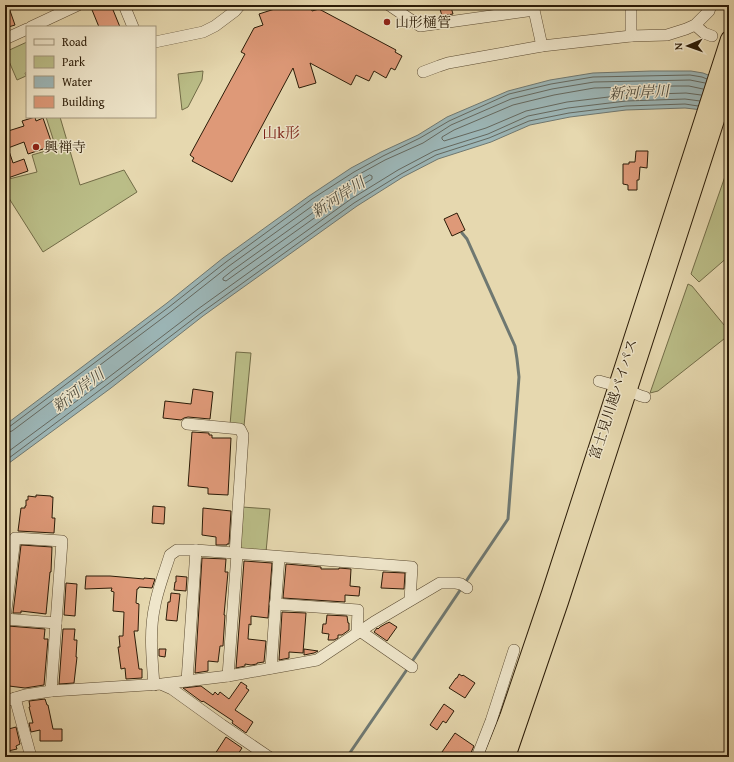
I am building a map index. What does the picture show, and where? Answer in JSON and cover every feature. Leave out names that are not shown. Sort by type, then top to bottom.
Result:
[{"type":"highway","name":"富士見川越バイパス","points":[[507,757],[560,602],[623,388],[706,132],[729,39]]},
{"type":"highway","name":"富士見川越バイパス","points":[[706,132],[729,80]]},
{"type":"highway","name":"富士見川越バイパス","points":[[492,757],[623,388]]},
{"type":"street","points":[[33,26],[78,5]]},
{"type":"street","points":[[124,5],[133,26]]},
{"type":"street","points":[[156,42],[203,32],[215,26],[235,11],[240,5]]},
{"type":"street","points":[[389,5],[420,26],[519,13],[534,7],[542,46]]},
{"type":"street","points":[[631,36],[632,5]]},
{"type":"street","points":[[423,72],[448,63],[542,46],[631,36],[667,35],[695,25],[709,11],[711,5]]},
{"type":"street","points":[[695,25],[712,36]]},
{"type":"street","points":[[5,39],[26,29]]},
{"type":"street","points":[[599,381],[623,388],[645,397]]},
{"type":"street","points":[[187,424],[240,430],[243,435],[228,676]]},
{"type":"street","points":[[51,691],[56,623],[62,541],[15,538],[5,618],[56,623]]},
{"type":"street","points":[[158,685],[151,644],[152,619],[170,555],[177,550],[196,550],[412,567],[410,600]]},
{"type":"street","points":[[186,682],[196,550]]},
{"type":"street","points":[[271,668],[279,557]]},
{"type":"street","points":[[31,757],[10,699],[51,691],[186,682],[317,660],[410,600],[440,583],[450,582],[464,586]]},
{"type":"street","points":[[275,604],[358,610],[359,632]]},
{"type":"street","points":[[359,632],[409,665]]},
{"type":"street","points":[[477,757],[514,650]]},
{"type":"street","points":[[158,685],[172,689],[269,757]]},
{"type":"green space","points":[[26,42],[26,76],[17,80],[5,52]]},
{"type":"green space","points":[[203,71],[202,80],[188,107],[182,110],[178,74]]},
{"type":"green space","points":[[46,118],[60,118],[80,185],[124,170],[137,192],[43,252],[5,192],[5,180],[37,172],[32,155],[56,148]]},
{"type":"green space","points":[[729,165],[729,256],[699,282],[691,274]]},
{"type":"green space","points":[[688,284],[692,286],[729,331],[729,335],[658,391],[650,393]]},
{"type":"green space","points":[[236,352],[251,353],[244,426],[230,425]]},
{"type":"green space","points":[[242,507],[270,509],[266,552],[238,550]]},
{"type":"water","name":"新河岸川","points":[[691,71],[703,73],[729,83],[729,113],[685,108],[626,110],[570,117],[530,125],[491,142],[438,159],[403,177],[357,206],[203,316],[111,388],[5,466],[5,425],[167,303],[223,258],[309,196],[351,168],[418,135],[447,117],[508,91],[550,80],[593,73]]},
{"type":"building","points":[[5,5],[8,5],[15,25],[5,28]]},
{"type":"building","points":[[90,5],[111,5],[120,26],[99,26]]},
{"type":"building","points":[[287,5],[310,5],[312,11],[319,9],[396,50],[395,52],[402,56],[395,70],[391,68],[386,78],[374,71],[369,81],[356,75],[351,85],[310,63],[316,83],[299,88],[293,68],[232,182],[192,161],[194,158],[190,155],[245,54],[241,52],[254,28],[263,25],[259,14]]},
{"type":"building","points":[[451,7],[453,14],[442,16],[440,9]]},
{"type":"building","name":"興禅寺","points":[[35,118],[36,121],[43,118],[52,144],[45,146],[46,148],[28,154],[24,142],[8,148],[13,163],[24,159],[28,171],[5,179],[5,132],[24,126],[22,121]]},
{"type":"building","points":[[636,151],[648,151],[647,168],[640,167],[639,180],[637,180],[637,190],[628,190],[628,185],[623,184],[623,164],[635,162]]},
{"type":"building","points":[[457,213],[465,230],[452,236],[444,219]]},
{"type":"building","points":[[193,389],[213,392],[210,419],[188,417],[181,420],[163,418],[165,401],[191,404]]},
{"type":"building","points":[[192,432],[209,433],[209,435],[212,435],[212,438],[231,438],[228,495],[208,494],[208,488],[188,486]]},
{"type":"building","points":[[36,495],[53,497],[52,518],[55,518],[54,533],[18,531],[21,508],[25,508],[28,496],[36,497]]},
{"type":"building","points":[[153,506],[165,507],[164,524],[152,523]]},
{"type":"building","points":[[203,508],[231,511],[229,544],[216,545],[216,537],[202,535]]},
{"type":"building","points":[[21,545],[52,547],[51,572],[46,614],[21,611],[21,613],[13,613]]},
{"type":"building","points":[[202,558],[226,559],[225,572],[228,572],[223,646],[220,646],[218,662],[208,661],[208,671],[195,673]]},
{"type":"building","points":[[244,561],[272,563],[268,618],[251,616],[251,625],[249,624],[248,639],[266,641],[264,662],[251,665],[245,664],[245,666],[236,668]]},
{"type":"building","points":[[286,564],[321,567],[321,569],[351,569],[350,586],[360,587],[359,596],[345,595],[345,602],[283,598]]},
{"type":"building","points":[[383,572],[405,573],[404,589],[381,588]]},
{"type":"building","points":[[86,576],[155,579],[152,588],[139,587],[137,589],[136,603],[139,604],[138,631],[134,631],[139,669],[142,669],[142,678],[126,679],[125,668],[121,669],[118,647],[120,647],[119,636],[123,636],[124,612],[113,611],[114,592],[111,591],[112,588],[85,589]]},
{"type":"building","points":[[176,576],[187,577],[186,591],[174,590]]},
{"type":"building","points":[[66,583],[77,584],[75,616],[64,615]]},
{"type":"building","points":[[171,593],[180,594],[177,621],[166,620],[168,602],[170,602]]},
{"type":"building","points":[[282,612],[306,613],[303,653],[289,652],[289,658],[279,660]]},
{"type":"building","points":[[327,615],[347,616],[349,630],[342,635],[338,635],[338,638],[334,640],[328,640],[329,634],[322,633],[323,624],[326,624]]},
{"type":"building","points":[[389,622],[397,627],[387,641],[374,632],[377,628],[378,629]]},
{"type":"building","points":[[8,626],[45,629],[44,639],[48,639],[44,685],[25,688],[8,685],[9,674],[5,674],[7,655],[5,652]]},
{"type":"building","points":[[63,629],[75,629],[74,640],[77,640],[77,657],[74,683],[59,684]]},
{"type":"building","points":[[159,649],[166,649],[165,657],[159,656]]},
{"type":"building","points":[[304,649],[318,651],[304,655]]},
{"type":"building","points":[[459,674],[475,683],[465,698],[449,688]]},
{"type":"building","points":[[241,682],[247,686],[246,688],[249,690],[235,710],[253,722],[246,733],[232,723],[233,721],[203,701],[202,702],[183,688],[201,686],[213,695],[215,692],[218,695],[220,692],[229,699]]},
{"type":"building","points":[[45,699],[48,705],[53,729],[62,729],[62,741],[40,741],[40,730],[31,732],[29,723],[33,723],[29,701]]},
{"type":"building","points":[[444,704],[454,711],[446,723],[443,721],[437,730],[430,725]]},
{"type":"building","points":[[16,727],[20,744],[16,746],[17,749],[8,751],[5,749],[5,730]]},
{"type":"building","points":[[455,733],[474,746],[469,757],[460,755],[458,757],[449,757],[442,752]]},
{"type":"building","points":[[226,737],[242,748],[236,757],[213,757]]},
{"type":"waterway","points":[[411,663],[508,519],[519,377],[515,346],[467,239],[462,233]]},
{"type":"waterway","points":[[347,757],[408,668]]},
{"type":"place","name":"山形樋管","points":[[387,22]]},
{"type":"place","name":"興禅寺","points":[[36,147]]},
{"type":"district","name":"山k形","points":[[281,132]]}]
